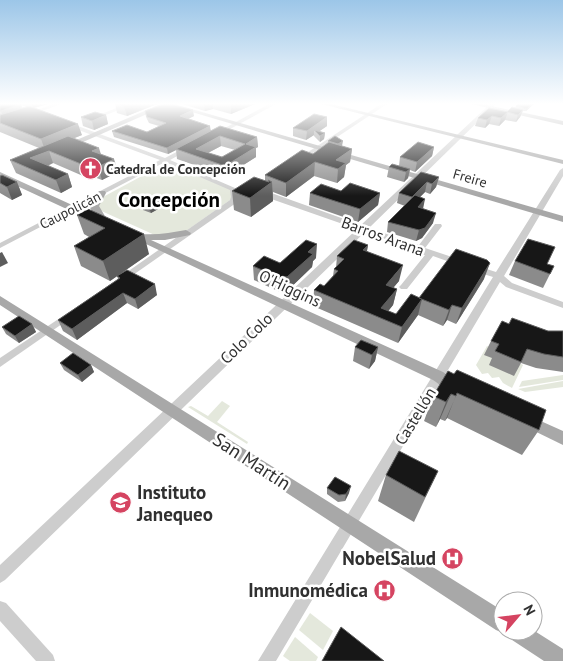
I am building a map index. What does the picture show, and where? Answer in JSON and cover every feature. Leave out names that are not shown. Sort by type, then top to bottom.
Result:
[{"type":"main road","points":[[57,150],[93,135]]},
{"type":"main road","name":"Freire","points":[[275,135],[563,219]]},
{"type":"main road","points":[[450,135],[563,162]]},
{"type":"main road","name":"O'Higgins","points":[[3,173],[112,226],[438,376],[452,386],[469,394]]},
{"type":"main road","points":[[102,193],[94,206],[97,214],[112,226]]},
{"type":"main road","points":[[134,236],[165,238],[186,233]]},
{"type":"main road","name":"San Martín","points":[[0,300],[493,617]]},
{"type":"main road","points":[[512,414],[563,438]]},
{"type":"main road","points":[[532,641],[563,661]]},
{"type":"street","points":[[97,135],[230,186],[234,193],[234,200],[116,284]]},
{"type":"street","points":[[210,137],[214,135]]},
{"type":"street","points":[[293,165],[337,135]]},
{"type":"street","name":"Colo Colo","points":[[0,575],[460,135]]},
{"type":"street","name":"Caupolicán","points":[[0,246],[198,143]]},
{"type":"street","points":[[144,171],[166,166],[182,168]]},
{"type":"street","name":"Castellón","points":[[266,661],[563,170]]},
{"type":"street","name":"Barros Arana","points":[[266,183],[255,190],[420,249]]},
{"type":"street","points":[[234,193],[246,191]]},
{"type":"street","points":[[404,287],[429,256],[420,249],[438,226]]},
{"type":"street","name":"Barros Arana","points":[[429,256],[498,276],[509,285],[563,304]]},
{"type":"street","name":"Barros Arana","points":[[492,287],[509,285]]},
{"type":"street","points":[[0,363],[78,310]]},
{"type":"street","points":[[0,610],[47,661]]},
{"type":"shaded area","points":[[168,167],[229,187],[233,198],[186,231],[157,236],[97,209],[103,197],[153,170]]},
{"type":"shaded area","points":[[487,346],[523,365],[512,388],[503,383],[499,377],[492,378],[488,373],[482,374],[476,365]]},
{"type":"shaded area","points":[[563,375],[563,380],[519,387],[522,381]]},
{"type":"shaded area","points":[[563,381],[563,387],[525,392],[518,389]]},
{"type":"shaded area","points":[[222,401],[230,406],[217,422],[248,442],[247,444],[188,407],[191,406],[208,416]]},
{"type":"shaded area","points":[[310,613],[333,631],[323,650],[299,630]]},
{"type":"shaded area","points":[[295,637],[318,657],[316,661],[290,661],[283,656]]},
{"type":"building","points":[[30,135],[51,135],[41,139]]},
{"type":"building","points":[[124,135],[193,135],[167,148]]},
{"type":"building","points":[[203,135],[250,135],[257,137],[246,144],[256,147],[225,166],[176,149]],"holes":[[[220,136],[245,144],[222,157],[196,149]]]},
{"type":"building","points":[[68,136],[99,148],[92,151],[114,159],[98,167],[90,164],[86,166],[49,151],[30,158],[68,174],[56,180],[10,160]]},
{"type":"building","points":[[335,136],[343,141],[338,144],[328,141]]},
{"type":"building","points":[[329,142],[352,149],[336,160],[346,163],[338,169],[315,162],[286,183],[265,175],[302,150],[313,154]]},
{"type":"building","points":[[418,142],[434,147],[417,162],[400,157]]},
{"type":"building","points":[[392,164],[410,169],[406,172],[389,167]]},
{"type":"building","points":[[421,172],[439,177],[432,184],[427,182],[412,197],[399,193]]},
{"type":"building","points":[[2,175],[17,182],[7,187],[0,183],[0,176]]},
{"type":"building","points":[[254,177],[272,182],[250,198],[232,191]]},
{"type":"building","points":[[350,183],[380,193],[360,209],[310,193],[321,184],[341,191]]},
{"type":"building","points":[[415,195],[425,199],[418,207],[436,213],[425,228],[419,230],[388,222]]},
{"type":"building","points":[[166,200],[150,210],[143,207],[149,203]]},
{"type":"building","points":[[88,209],[144,234],[103,261],[74,246],[105,228],[77,215]]},
{"type":"building","points":[[528,239],[555,247],[547,264],[554,266],[550,274],[515,261]]},
{"type":"building","points":[[306,240],[317,244],[308,252],[313,254],[287,277],[282,276],[280,278],[253,266],[264,256],[280,263]]},
{"type":"building","points":[[354,240],[368,245],[363,250],[403,265],[386,285],[397,289],[381,308],[396,314],[411,294],[422,299],[402,327],[314,290],[320,284],[324,286],[338,271],[334,269],[344,259],[337,256]]},
{"type":"building","points":[[456,249],[487,260],[490,263],[462,308],[452,305],[449,310],[419,298]]},
{"type":"building","points":[[127,270],[155,284],[135,299],[123,293],[72,329],[58,320],[120,278],[117,276]]},
{"type":"building","points":[[19,316],[32,324],[15,336],[2,327]]},
{"type":"building","points":[[512,318],[548,331],[563,331],[563,357],[527,349],[521,362],[495,351],[499,344],[491,341],[502,321],[509,324]]},
{"type":"building","points":[[361,340],[378,347],[372,355],[355,347]]},
{"type":"building","points":[[73,353],[91,365],[78,375],[60,363]]},
{"type":"building","points":[[457,370],[546,410],[539,430],[457,393],[456,396],[451,394],[446,402],[433,396],[448,371],[454,374]]},
{"type":"building","points":[[399,451],[438,471],[425,497],[386,475]]},
{"type":"building","points":[[335,477],[351,486],[346,494],[339,495],[327,488]]},
{"type":"building","points":[[341,627],[384,661],[322,661]]},
{"type":"place","name":"Catedral de Concepción","points":[[90,169]]},
{"type":"place","name":"Instituto Janequeo","points":[[121,503]]},
{"type":"place","name":"NobelSalud","points":[[452,558]]},
{"type":"place","name":"Inmunomédica","points":[[384,590]]},
{"type":"district","name":"Concepción","points":[[169,199]]}]
